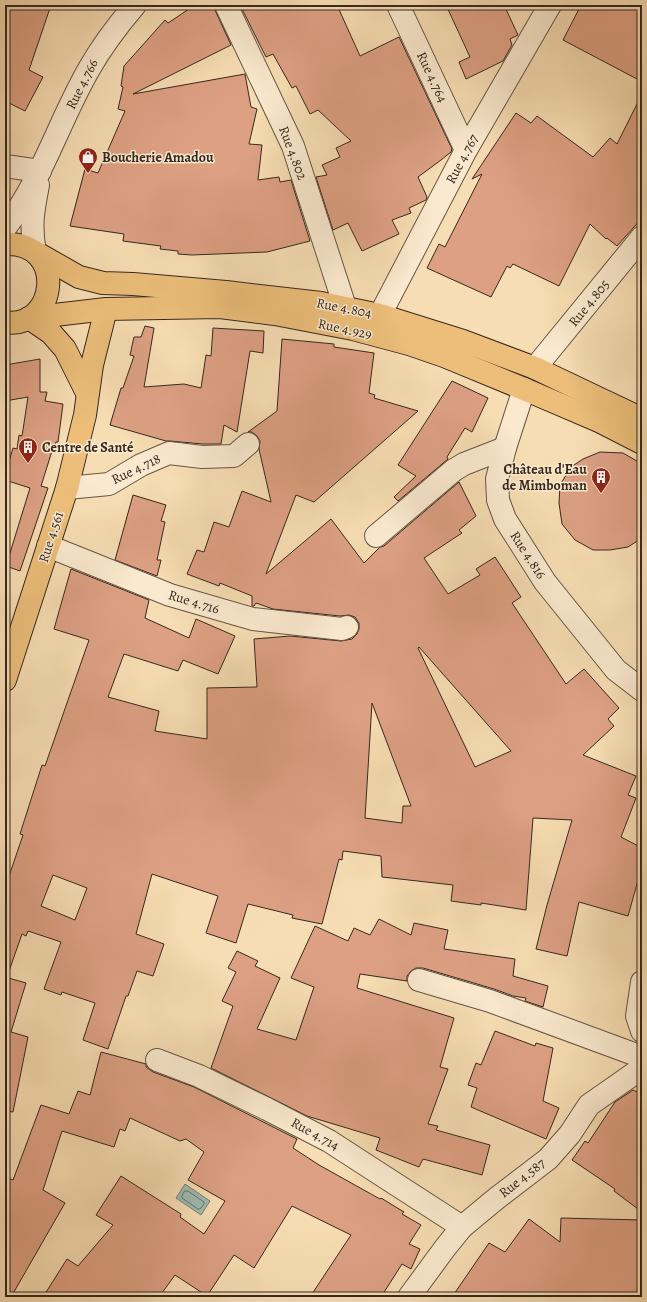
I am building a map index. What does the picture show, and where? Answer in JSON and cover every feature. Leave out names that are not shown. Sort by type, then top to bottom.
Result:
[{"type":"main road","name":"Rue 4.804","points":[[5,244],[14,243],[25,246],[79,277],[103,283],[226,292],[321,303],[380,315],[463,341],[536,368],[642,419]]},
{"type":"main road","points":[[35,252],[46,268],[49,286],[46,299],[39,310],[29,318],[51,333],[64,349],[87,393]]},
{"type":"main road","name":"Rue 4.929","points":[[5,322],[106,309],[220,307],[275,314],[353,329],[409,344],[444,356],[524,388],[601,422],[642,443]]},
{"type":"main road","name":"Rue 4.561","points":[[5,680],[67,488],[85,415],[92,365],[106,309]]},
{"type":"street","name":"Rue 4.766","points":[[5,228],[21,204],[40,170],[88,69],[110,34],[135,5]]},
{"type":"street","name":"Rue 4.802","points":[[226,5],[293,146],[346,307]]},
{"type":"street","name":"Rue 4.764","points":[[398,5],[466,150]]},
{"type":"street","name":"Rue 4.767","points":[[380,315],[466,150],[550,5]]},
{"type":"street","points":[[5,166],[40,170]]},
{"type":"street","name":"Rue 4.766","points":[[35,252],[32,234],[32,217],[40,170]]},
{"type":"street","name":"Rue 4.805","points":[[536,368],[642,237]]},
{"type":"street","name":"Rue 4.816","points":[[524,388],[505,448],[497,480],[498,500],[505,519],[550,588],[616,670],[642,690]]},
{"type":"street","name":"Rue 4.718","points":[[67,488],[109,484],[141,465],[169,453],[202,456],[234,456],[248,444]]},
{"type":"street","points":[[376,536],[454,470],[464,464],[505,448]]},
{"type":"street","name":"Rue 4.716","points":[[48,546],[170,596],[253,619],[342,629],[347,626]]},
{"type":"street","points":[[419,980],[490,1001],[642,1057]]},
{"type":"street","points":[[642,982],[637,1016],[642,1031]]},
{"type":"street","name":"Rue 4.714","points":[[157,1060],[199,1076],[329,1141],[462,1227]]},
{"type":"street","name":"Rue 4.587","points":[[409,1297],[462,1227],[548,1159],[570,1134],[589,1105],[642,1068]]},
{"type":"water","points":[[185,1184],[210,1201],[201,1215],[176,1198]]},
{"type":"building","points":[[5,5],[51,5],[29,70],[43,77],[25,111],[5,101]]},
{"type":"building","points":[[195,5],[214,5],[231,45],[133,94],[245,74],[251,107],[257,109],[249,144],[262,145],[258,180],[279,177],[280,182],[291,180],[310,241],[267,252],[192,255],[178,254],[178,251],[160,249],[161,246],[123,241],[124,234],[70,226],[85,169],[98,173],[125,111],[118,109],[123,87],[121,86],[124,66],[165,20],[168,23]]},
{"type":"building","points":[[240,5],[337,5],[360,56],[399,37],[452,149],[451,152],[418,177],[427,197],[426,200],[409,208],[411,213],[392,220],[399,234],[362,251],[348,223],[333,230],[316,177],[327,175],[322,165],[340,157],[336,148],[351,141],[318,110],[310,114],[296,86],[292,88],[273,54],[266,57]]},
{"type":"building","points":[[446,5],[504,5],[518,35],[510,39],[512,45],[503,61],[466,79],[459,62],[470,57]]},
{"type":"building","points":[[581,5],[642,5],[642,68],[637,79],[563,40]]},
{"type":"building","points":[[642,94],[642,218],[617,246],[607,238],[606,239],[590,224],[559,286],[513,264],[510,268],[507,266],[491,297],[427,268],[439,244],[445,247],[482,174],[472,179],[516,113],[531,123],[537,116],[593,157],[610,138],[617,144]]},
{"type":"building","points":[[145,326],[154,328],[144,387],[184,384],[201,388],[206,355],[211,356],[213,328],[264,331],[263,353],[250,351],[237,432],[224,425],[221,444],[166,441],[110,425],[121,388],[123,388],[134,356],[130,355],[134,337],[141,337]]},
{"type":"building","points":[[282,339],[334,344],[334,347],[374,353],[369,393],[375,395],[374,398],[418,411],[314,502],[296,495],[266,574],[331,519],[364,563],[380,547],[384,546],[459,482],[476,516],[459,530],[462,533],[424,558],[448,594],[480,575],[476,569],[495,557],[521,597],[512,603],[566,684],[584,669],[619,708],[608,719],[614,726],[583,755],[636,776],[628,795],[636,798],[621,837],[642,848],[642,866],[628,916],[579,902],[567,956],[536,949],[547,905],[572,820],[533,818],[526,910],[481,903],[481,905],[451,901],[453,885],[382,877],[381,856],[343,851],[342,860],[339,859],[322,924],[292,918],[293,915],[248,904],[236,943],[206,933],[218,896],[152,874],[136,934],[164,944],[153,976],[137,971],[128,996],[126,996],[108,1049],[83,1040],[95,1003],[62,992],[61,995],[44,989],[61,942],[28,931],[26,936],[22,934],[8,974],[5,974],[5,888],[23,835],[20,834],[42,765],[45,766],[89,640],[54,629],[71,569],[149,600],[145,618],[189,638],[196,619],[235,636],[218,674],[183,660],[178,671],[124,654],[108,697],[159,711],[155,731],[207,739],[207,688],[257,687],[254,639],[290,636],[341,641],[352,639],[357,634],[359,629],[359,623],[355,617],[349,615],[340,616],[273,609],[256,603],[252,606],[252,596],[220,583],[219,586],[187,574],[197,550],[204,552],[214,522],[229,527],[242,491],[271,502],[259,449],[260,441],[252,432],[248,432],[277,411]],"holes":[[[419,647],[511,751],[475,767],[418,648]],[[372,703],[411,806],[403,806],[402,823],[365,818]],[[53,875],[87,888],[75,920],[41,906]]]},
{"type":"building","points":[[40,359],[40,392],[47,392],[45,401],[63,404],[58,442],[56,442],[52,451],[41,486],[48,488],[20,571],[6,566],[30,488],[5,480],[5,475],[13,448],[17,449],[19,435],[22,436],[28,397],[5,401],[5,365]]},
{"type":"building","points":[[452,381],[488,398],[472,432],[465,428],[447,457],[448,459],[398,501],[394,497],[416,476],[398,465]]},
{"type":"building","name":"Château d'Eau de Mimboman","points":[[600,452],[623,453],[642,464],[642,538],[628,547],[610,550],[593,550],[575,540],[562,524],[559,503],[560,485],[571,467],[583,459]]},
{"type":"building","points":[[133,495],[166,505],[161,521],[165,522],[157,560],[161,560],[157,576],[115,560]]},
{"type":"building","points":[[379,919],[411,935],[414,923],[448,930],[444,949],[515,959],[513,976],[548,986],[543,1007],[525,1001],[526,998],[513,996],[423,968],[416,968],[411,971],[407,976],[407,981],[360,974],[357,988],[454,1018],[440,1067],[448,1069],[428,1124],[438,1126],[436,1130],[490,1145],[482,1175],[423,1159],[419,1167],[376,1150],[380,1138],[307,1116],[211,1068],[233,1006],[222,1001],[236,972],[228,968],[237,951],[258,961],[255,966],[280,978],[257,1029],[296,1040],[314,987],[291,978],[315,926],[348,941],[354,928],[370,935]]},
{"type":"building","points":[[5,977],[26,983],[11,1032],[28,1037],[13,1112],[5,1111]]},
{"type":"building","points":[[495,1031],[535,1046],[536,1043],[553,1048],[543,1101],[559,1108],[546,1139],[471,1107],[477,1088],[468,1085],[476,1063],[481,1065]]},
{"type":"building","points":[[101,1052],[146,1064],[146,1067],[153,1072],[194,1087],[297,1139],[293,1148],[319,1165],[404,1212],[402,1214],[421,1225],[409,1244],[420,1249],[411,1269],[402,1264],[381,1297],[310,1297],[351,1235],[292,1206],[254,1268],[234,1255],[207,1296],[175,1275],[159,1297],[43,1297],[67,1259],[78,1266],[113,1225],[96,1215],[121,1176],[181,1214],[180,1217],[204,1234],[225,1201],[188,1180],[204,1152],[186,1139],[180,1141],[130,1118],[125,1131],[120,1129],[114,1147],[62,1131],[43,1190],[65,1203],[11,1297],[5,1297],[5,1177],[13,1180],[41,1105],[69,1114],[78,1091],[90,1095]]},
{"type":"building","points":[[633,1090],[642,1094],[642,1212],[614,1191],[615,1189],[572,1160],[585,1141],[588,1143],[615,1102]]},
{"type":"building","points":[[561,1218],[642,1220],[642,1297],[587,1297],[515,1293],[512,1297],[452,1297],[489,1243],[505,1252],[529,1219],[560,1242]]},
{"type":"place","name":"Boucherie Amadou","points":[[88,174]]},
{"type":"place","name":"Centre de Santé","points":[[28,464]]},
{"type":"place","name":"Château d'Eau de Mimboman","points":[[601,494]]}]
